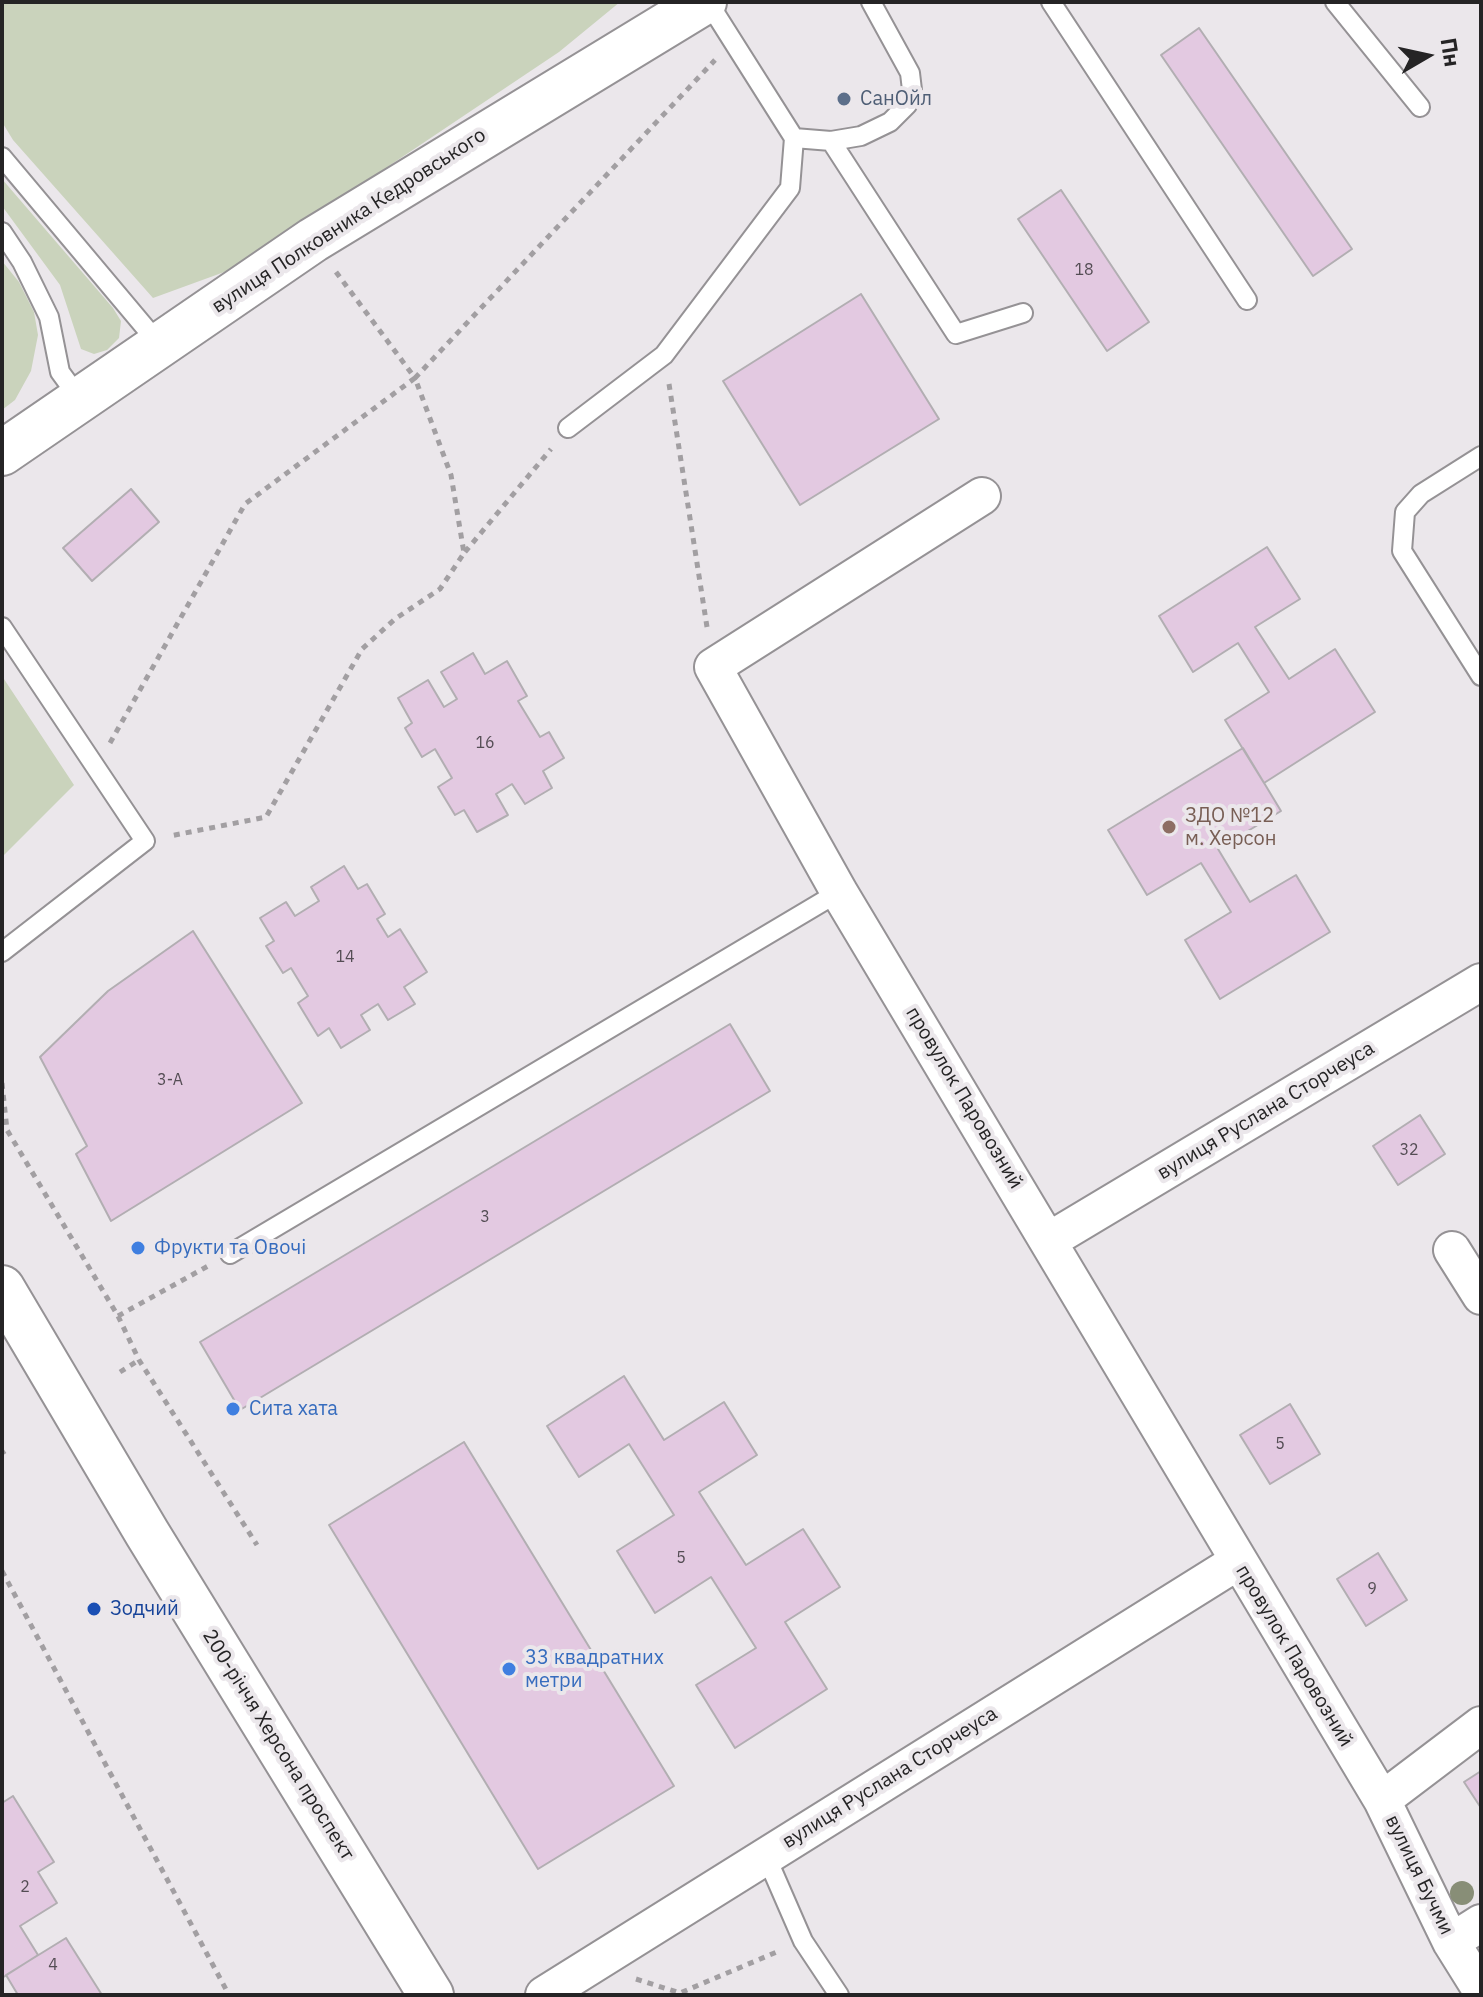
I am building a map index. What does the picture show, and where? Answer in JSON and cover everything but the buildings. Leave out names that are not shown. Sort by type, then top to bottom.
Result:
[{"type":"street","name":"вулиця Полковника Кедровського","points":[[2,453],[313,240],[706,2]]},
{"type":"street","points":[[713,667],[982,496]]},
{"type":"street","name":"провулок Паровозний","points":[[713,667],[839,892],[1050,1240],[1237,1562],[1382,1800]]},
{"type":"street","name":"вулиця Руслана Сторчеуса","points":[[1050,1240],[1481,982]]},
{"type":"street","points":[[1452,1250],[1481,1296]]},
{"type":"street","name":"200-річчя Херсона проспект","points":[[2,1288],[147,1533],[431,1995]]},
{"type":"street","name":"вулиця Руслана Сторчеуса","points":[[544,1995],[1237,1562]]},
{"type":"street","points":[[1382,1800],[1481,1725]]},
{"type":"street","name":"вулиця Бучми","points":[[1382,1800],[1466,1933],[1481,1990]]},
{"type":"lane","points":[[568,428],[664,355],[790,188],[794,138],[734,39],[706,2]]},
{"type":"lane","points":[[794,138],[831,141],[861,136],[890,122],[907,105],[912,90],[910,73],[871,2]]},
{"type":"lane","points":[[1051,2],[1247,300]]},
{"type":"lane","points":[[1335,2],[1420,107]]},
{"type":"lane","points":[[831,141],[956,334],[1023,313]]},
{"type":"lane","points":[[2,157],[159,344]]},
{"type":"lane","points":[[2,232],[22,262],[49,317],[60,372],[79,398]]},
{"type":"lane","points":[[1481,456],[1421,494],[1405,512],[1402,551],[1481,676]]},
{"type":"lane","points":[[2,627],[145,841],[2,952]]},
{"type":"lane","points":[[230,1254],[839,892]]},
{"type":"lane","points":[[766,1856],[803,1941],[839,1995]]},
{"type":"path","points":[[96,768],[245,504],[415,378],[734,39]]},
{"type":"path","points":[[313,240],[415,378],[451,475],[464,553]]},
{"type":"path","points":[[664,355],[713,667]]},
{"type":"path","points":[[145,841],[266,817],[362,649],[395,619],[440,589],[464,553],[568,428]]},
{"type":"path","points":[[2,1083],[7,1130],[118,1316],[139,1360],[257,1545]]},
{"type":"path","points":[[118,1316],[230,1254]]},
{"type":"path","points":[[120,1372],[139,1360]]},
{"type":"path","points":[[2,1571],[229,1995]]},
{"type":"path","points":[[590,1964],[680,1993],[803,1941]]},
{"type":"green space","points":[[3,2],[620,2],[559,52],[238,267],[153,298],[13,140],[2,122]]},
{"type":"green space","points":[[2,179],[121,321],[119,338],[107,350],[94,354],[81,349],[60,285],[2,206]]},
{"type":"green space","points":[[2,261],[19,282],[34,312],[38,335],[31,371],[15,400],[2,410]]},
{"type":"green space","points":[[2,676],[74,785],[2,857]]},
{"type":"place","name":"СанОйл","points":[[844,99]]},
{"type":"place","name":"ЗДО №12 м. Херсон","points":[[1169,827]]},
{"type":"place","name":"Фрукти та Овочі","points":[[138,1248]]},
{"type":"place","name":"Сита хата","points":[[233,1409]]},
{"type":"place","name":"Зодчий","points":[[94,1609]]},
{"type":"place","name":"33 квадратних метри","points":[[509,1669]]}]
